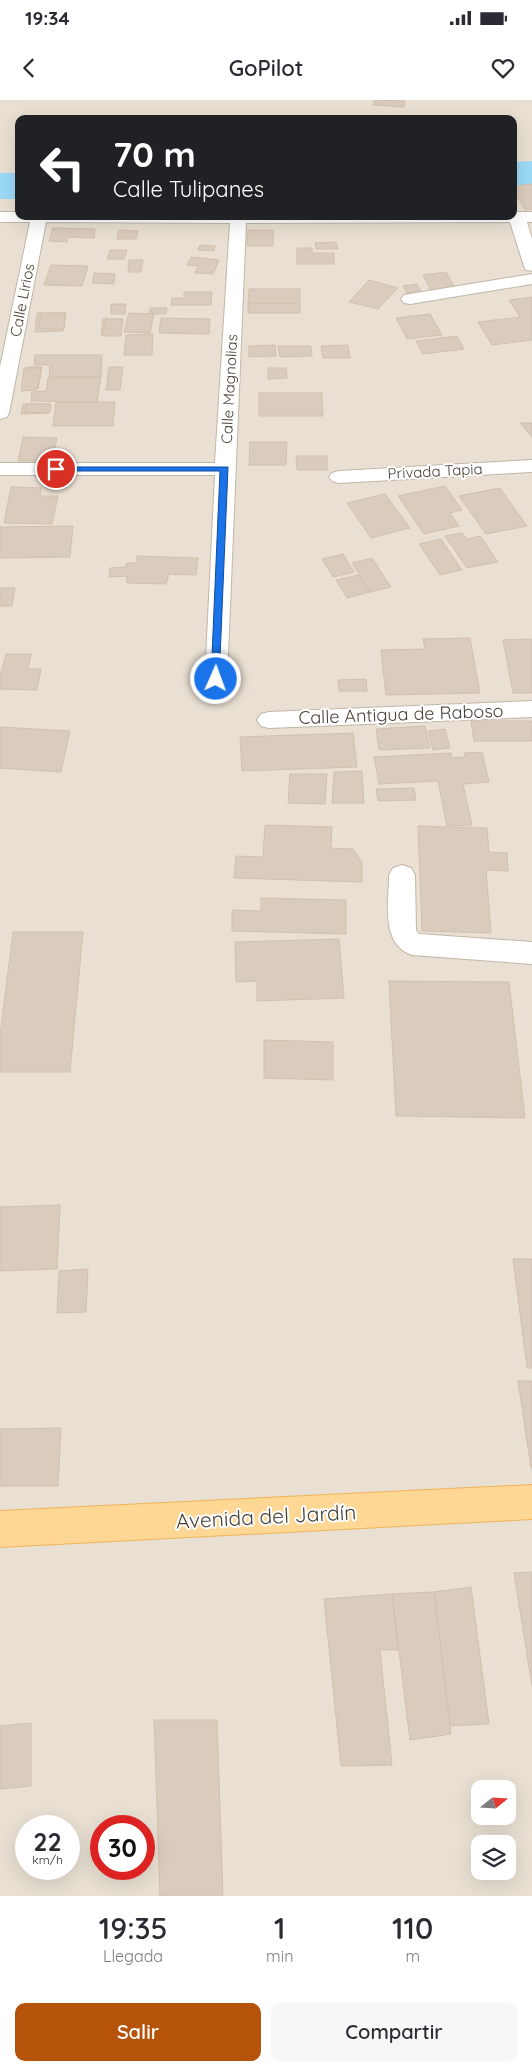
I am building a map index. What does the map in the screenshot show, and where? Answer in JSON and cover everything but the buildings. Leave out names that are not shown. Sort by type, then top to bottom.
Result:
[{"type":"main road","name":"Avenida del Jardín","points":[[0,1529],[532,1502]]},
{"type":"street","points":[[0,217],[15,217]]},
{"type":"street","points":[[525,217],[532,266]]},
{"type":"street","name":"Calle Lirios","points":[[0,413],[38,220]]},
{"type":"street","name":"Calle Magnolias","points":[[216,679],[238,220]]},
{"type":"street","points":[[410,299],[532,279]]},
{"type":"street","name":"Privada Tapia","points":[[338,477],[532,466]]},
{"type":"street","points":[[0,469],[225,469]]},
{"type":"street","name":"Calle Antigua de Raboso","points":[[269,720],[532,709]]},
{"type":"street","points":[[402,876],[403,933],[412,944],[532,953]]},
{"type":"shaded area","points":[[0,100],[532,100],[532,1896],[0,1896]]},
{"type":"waterway","points":[[517,175],[532,174]]},
{"type":"waterway","points":[[0,186],[15,186]]},
{"type":"route","points":[[56,469],[225,469],[216,679]]}]
